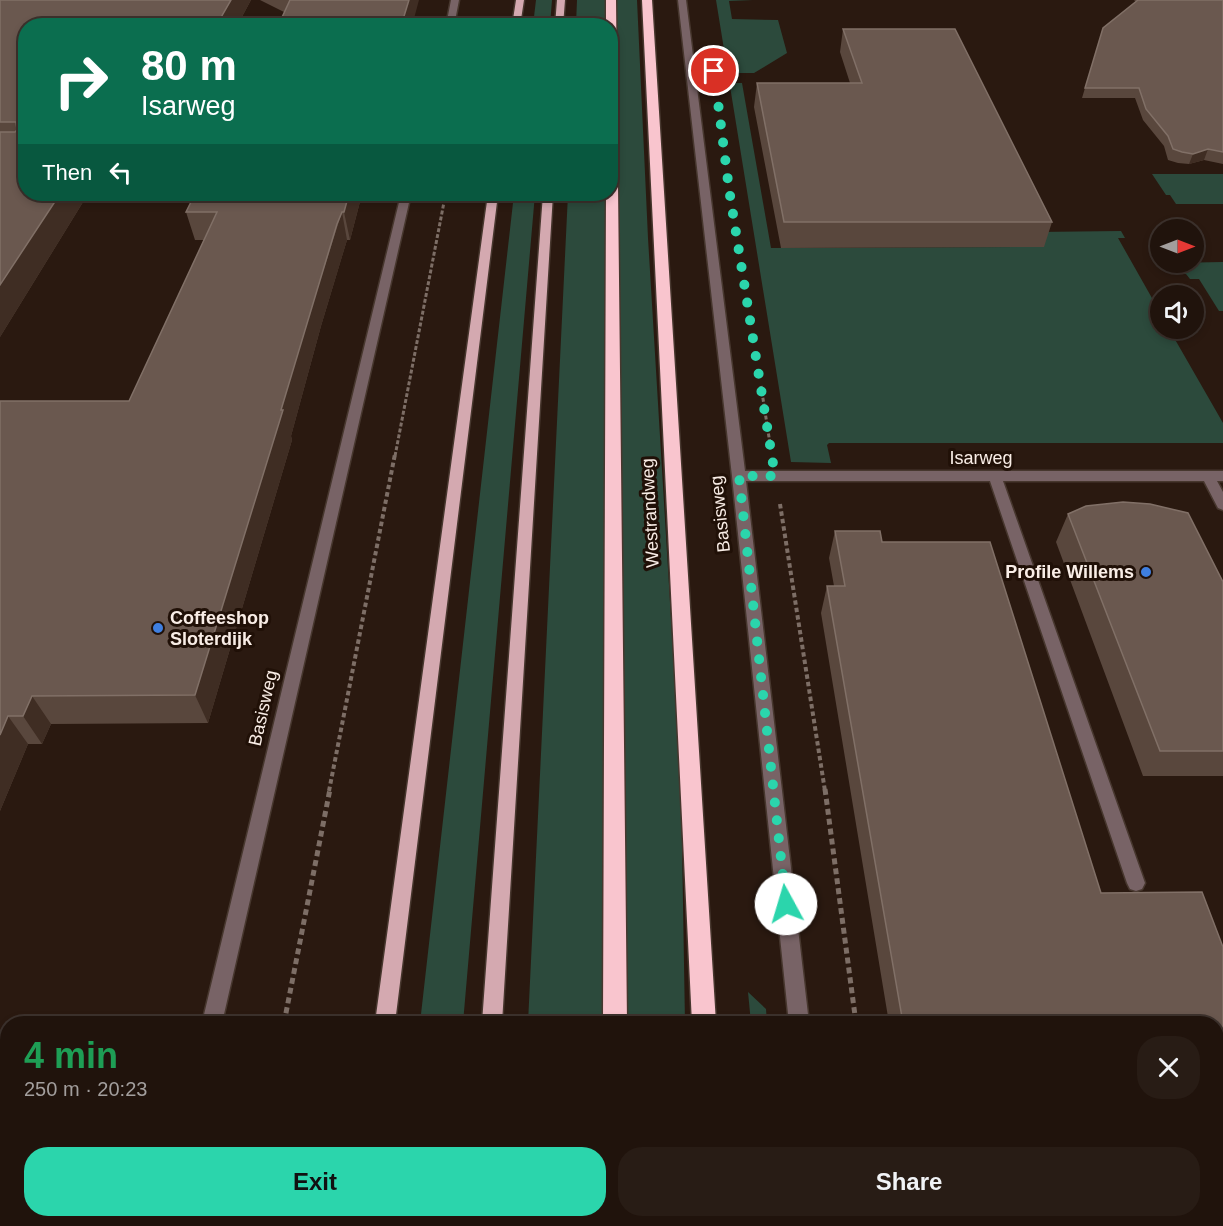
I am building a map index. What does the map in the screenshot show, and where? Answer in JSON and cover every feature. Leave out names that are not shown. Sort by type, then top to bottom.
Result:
[{"type":"highway","name":"Westrandweg","points":[[611,0],[611,18]]},
{"type":"highway","name":"Westrandweg","points":[[647,0],[704,1016]]},
{"type":"highway","name":"Westrandweg","points":[[612,201],[615,1016]]},
{"type":"main road","points":[[517,18],[520,0]]},
{"type":"main road","points":[[560,18],[561,0]]},
{"type":"main road","points":[[386,1016],[492,201]]},
{"type":"main road","points":[[492,1016],[548,201]]},
{"type":"street","points":[[452,18],[455,0]]},
{"type":"street","name":"Basisweg","points":[[682,0],[739,476],[798,1016]]},
{"type":"street","name":"Basisweg","points":[[214,1016],[404,201]]},
{"type":"street","name":"Isarweg","points":[[739,476],[1223,476]]},
{"type":"street","points":[[995,476],[1136,883]]},
{"type":"street","points":[[1208,476],[1223,505]]},
{"type":"path","points":[[285,1016],[445,201]]},
{"type":"path","points":[[761,384],[818,737],[855,1016]]},
{"type":"green space","points":[[536,0],[552,0],[551,18],[534,18]]},
{"type":"green space","points":[[577,0],[637,0],[648,238],[681,784],[685,1016],[528,1016],[568,201],[618,201],[618,18],[576,18]]},
{"type":"green space","points":[[716,0],[753,0],[729,1],[732,19],[778,20],[787,53],[754,73],[729,73],[731,83],[742,83],[771,248],[1043,247],[1036,232],[1121,231],[1125,238],[1118,238],[1150,295],[1150,339],[1175,339],[1223,423],[1223,443],[829,443],[827,445],[831,463],[791,462]]},
{"type":"green space","points":[[1152,174],[1223,174],[1223,204],[1176,204],[1170,195],[1166,195]]},
{"type":"green space","points":[[513,201],[534,201],[464,1016],[421,1016]]},
{"type":"green space","points":[[1204,262],[1223,262],[1223,311],[1219,311],[1199,279],[1190,279],[1186,274],[1176,273],[1204,273]]},
{"type":"green space","points":[[748,992],[766,1009],[766,1016],[750,1016]]},
{"type":"building","points":[[0,0],[231,0],[221,18],[18,18],[18,201],[55,201],[0,285],[0,132],[17,130],[16,122],[0,122]]},
{"type":"building","points":[[290,0],[409,0],[403,18],[282,18]]},
{"type":"building","points":[[1138,0],[1223,0],[1223,152],[1208,149],[1193,154],[1173,149],[1168,136],[1146,109],[1139,88],[1085,88],[1103,28]]},
{"type":"building","points":[[843,29],[955,29],[1052,222],[784,222],[757,83],[862,83]]},
{"type":"building","points":[[192,201],[347,201],[337,224],[281,410],[283,410],[195,695],[32,696],[23,716],[8,716],[0,735],[0,401],[129,401],[217,212],[186,212]]},
{"type":"building","points":[[1123,502],[1150,504],[1188,513],[1223,582],[1223,751],[1160,751],[1068,514],[1086,506]]},
{"type":"building","points":[[835,531],[880,531],[882,542],[990,542],[1101,893],[1202,892],[1223,947],[1223,1016],[902,1016],[827,586],[845,586]]},
{"type":"place","name":"Profile Willems","points":[[1146,572]]},
{"type":"place","name":"Coffeeshop Sloterdijk","points":[[158,628]]},
{"type":"route","points":[[714,71],[729,189],[775,476],[739,476],[786,904]]}]
